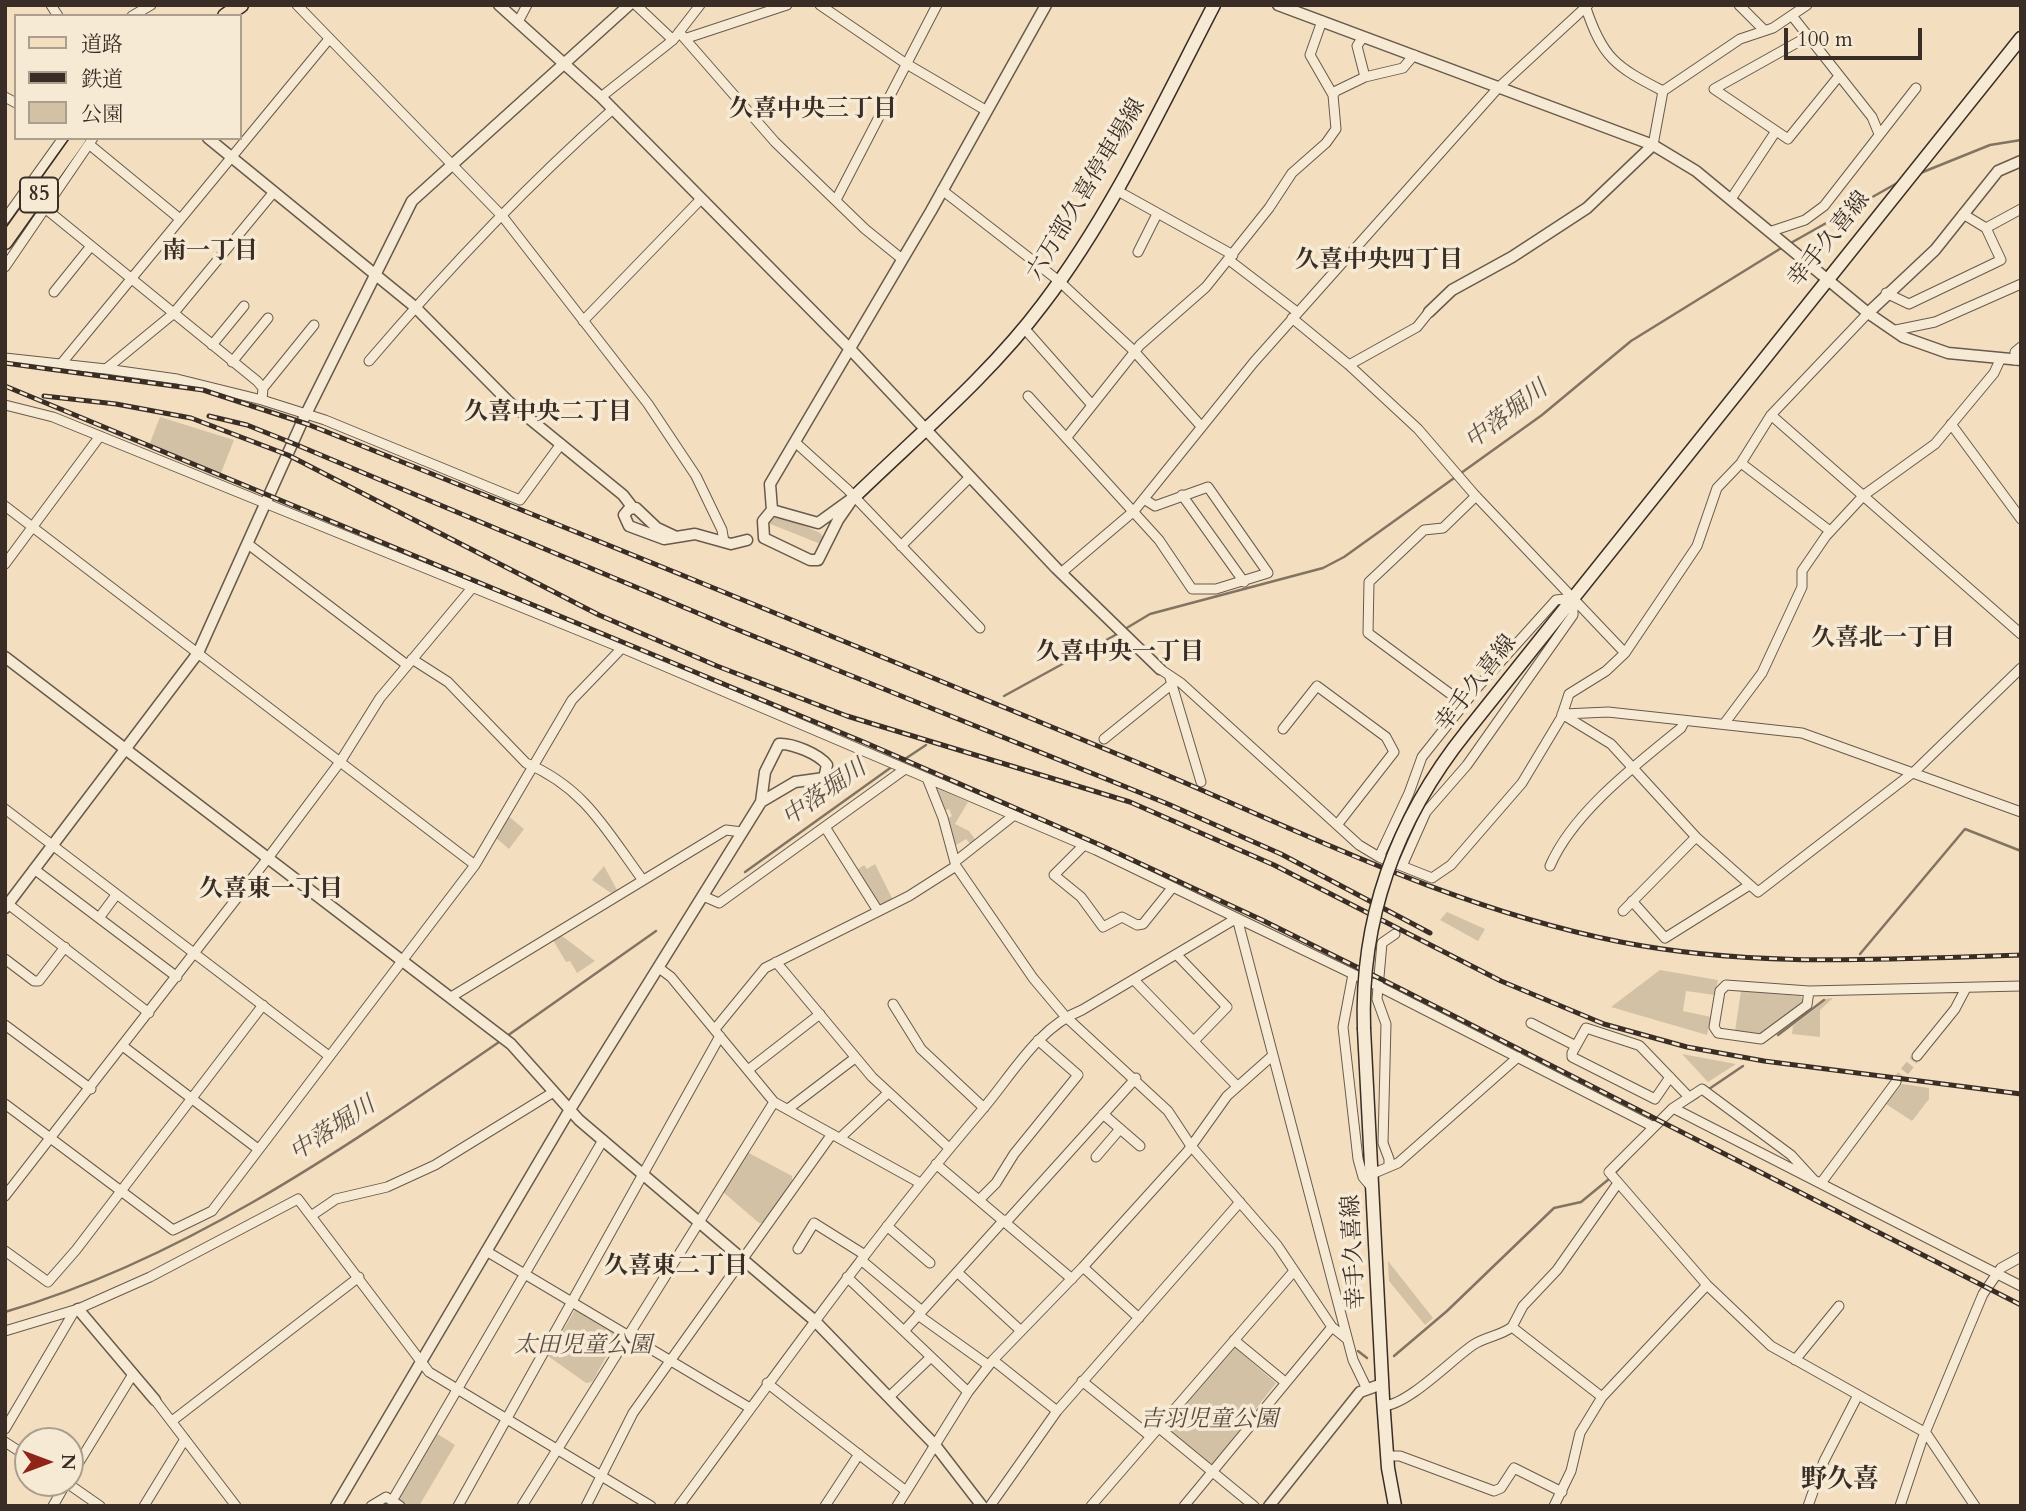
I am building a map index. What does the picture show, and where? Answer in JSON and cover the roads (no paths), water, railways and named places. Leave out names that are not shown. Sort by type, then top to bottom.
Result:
[{"type":"main road","name":"六万部久喜停車場線","points":[[854,497],[1024,328],[1059,281],[1116,190],[1214,5]]},
{"type":"main road","name":"幸手久喜線","points":[[1395,1506],[1383,1406],[1364,1029],[1367,957],[1386,872],[1423,793],[1467,731],[1826,278],[2021,38]]},
{"type":"main road","name":"85","points":[[5,243],[87,140]]},
{"type":"street","points":[[297,5],[503,217],[648,404],[695,477],[722,530],[724,542]]},
{"type":"street","points":[[499,5],[613,109],[850,349],[1061,573],[1171,681],[1201,782]]},
{"type":"street","points":[[519,22],[527,5]]},
{"type":"street","points":[[149,1013],[65,947],[7,906],[198,653],[306,414],[412,201],[629,5]]},
{"type":"street","points":[[636,5],[679,37],[747,112],[836,200],[902,259]]},
{"type":"street","points":[[601,97],[679,37],[700,5]]},
{"type":"street","points":[[679,37],[787,5]]},
{"type":"street","points":[[820,5],[905,63],[987,111]]},
{"type":"street","points":[[836,200],[937,5]]},
{"type":"street","points":[[747,540],[772,510],[770,484],[942,190],[1046,5]]},
{"type":"street","points":[[1278,5],[1653,145],[1696,171],[1772,231],[1868,313],[1903,337],[1948,354],[2000,360],[2018,360],[2015,352],[2021,347]]},
{"type":"street","points":[[1739,5],[1763,30]]},
{"type":"street","points":[[1061,573],[1135,511],[1200,425],[1295,315],[1498,88],[1586,6],[1602,47],[1623,71],[1663,91]]},
{"type":"street","points":[[1349,365],[1417,327],[1452,290],[1512,257],[1587,208],[1653,145],[1663,91],[1740,39],[1773,29],[1793,17],[1803,7]]},
{"type":"street","points":[[1793,17],[1872,117],[1879,134]]},
{"type":"street","points":[[1067,437],[1135,351],[1206,287],[1231,258],[1292,173],[1326,143],[1336,130],[1333,94],[1310,55],[1322,21]]},
{"type":"street","points":[[1363,37],[1357,47],[1365,77]]},
{"type":"street","points":[[1807,37],[1714,89],[1788,139],[1839,76]]},
{"type":"street","points":[[61,364],[329,39]]},
{"type":"street","points":[[1333,94],[1365,77],[1403,68],[1413,55]]},
{"type":"street","points":[[1772,231],[1805,220],[1824,206],[1916,88]]},
{"type":"street","points":[[369,360],[415,307],[525,191],[613,109]]},
{"type":"street","points":[[1731,199],[1776,131]]},
{"type":"street","points":[[5,219],[62,140]]},
{"type":"street","points":[[5,267],[46,209],[87,140],[180,219]]},
{"type":"street","points":[[210,140],[415,307],[509,402],[628,499],[633,508],[657,528],[674,536]]},
{"type":"street","points":[[1171,681],[1181,683],[1359,845],[1379,857],[1432,878],[1442,874],[1522,783],[1562,714],[1569,694],[1606,671],[1625,653],[1697,546],[1717,488],[1741,463],[1771,415],[1886,293],[1935,250],[1998,171],[2021,161]]},
{"type":"street","points":[[942,190],[1059,281],[1135,351],[1200,425]]},
{"type":"street","points":[[1116,190],[1231,258],[1295,315],[1418,429],[1462,481],[1625,653]]},
{"type":"street","points":[[106,369],[173,314],[273,193]]},
{"type":"street","points":[[583,321],[701,199]]},
{"type":"street","points":[[46,209],[262,388]]},
{"type":"street","points":[[1986,228],[2021,209]]},
{"type":"street","points":[[1138,252],[1157,214]]},
{"type":"street","points":[[1886,293],[1909,304],[2001,260],[1986,228],[1963,214]]},
{"type":"street","points":[[54,292],[91,246]]},
{"type":"street","points":[[1896,330],[1936,322],[2021,284]]},
{"type":"street","points":[[212,345],[244,306]]},
{"type":"street","points":[[232,362],[268,318]]},
{"type":"street","points":[[262,400],[262,388],[314,325]]},
{"type":"street","points":[[1024,328],[1092,405]]},
{"type":"street","points":[[5,358],[177,379],[262,400],[325,420],[520,500],[561,444]]},
{"type":"street","points":[[1724,724],[1762,673],[1802,587],[1802,571],[1830,531],[1864,495],[1935,443],[1994,373],[2000,360]]},
{"type":"street","points":[[1028,396],[1135,511],[1171,555],[1192,589],[1216,590],[1268,573],[1208,487],[1155,506],[1143,499]]},
{"type":"street","points":[[5,405],[53,417],[622,648],[1083,846],[1378,986],[1654,1126]]},
{"type":"street","points":[[1771,415],[2021,634]]},
{"type":"street","points":[[1951,424],[2021,519]]},
{"type":"street","points":[[5,564],[100,436]]},
{"type":"street","points":[[795,442],[854,497],[980,628]]},
{"type":"street","points":[[1741,463],[1830,531]]},
{"type":"street","points":[[901,546],[970,477]]},
{"type":"street","points":[[1182,495],[1244,582]]},
{"type":"street","points":[[1464,704],[1368,633],[1369,582],[1424,530],[1443,528],[1476,496]]},
{"type":"street","points":[[633,508],[624,518],[628,526],[664,539],[695,534],[724,542],[767,542],[814,561],[821,557],[854,497]]},
{"type":"street","points":[[814,523],[825,520],[854,497]]},
{"type":"street","points":[[5,506],[474,864]]},
{"type":"street","points":[[772,510],[814,523],[828,534],[829,540]]},
{"type":"street","points":[[763,521],[762,533],[767,542]]},
{"type":"street","points":[[248,544],[410,662],[448,682],[532,766],[540,767],[583,798],[642,879]]},
{"type":"street","points":[[5,1196],[91,1089],[268,858],[340,762],[380,698],[472,588]]},
{"type":"street","points":[[1379,857],[1409,793],[1422,757],[1464,704],[1556,600],[1573,598]]},
{"type":"street","points":[[1402,866],[1426,813],[1467,765],[1573,615],[1573,598]]},
{"type":"street","points":[[5,1104],[173,1230],[212,1211],[474,864],[572,700],[622,648]]},
{"type":"street","points":[[5,657],[511,1044],[569,1111],[814,1320],[935,1445],[982,1506]]},
{"type":"street","points":[[1562,714],[1611,744],[1696,837],[1748,886],[1758,892],[1914,771],[2021,668]]},
{"type":"street","points":[[1104,739],[1171,681]]},
{"type":"street","points":[[1283,729],[1310,699],[1317,686],[1386,737],[1395,752],[1338,825]]},
{"type":"street","points":[[1562,714],[1608,712],[1802,733],[1914,771],[2021,812]]},
{"type":"street","points":[[1550,866],[1561,844],[1632,768],[1681,728],[1684,722]]},
{"type":"street","points":[[336,1506],[569,1111],[761,802],[765,772],[779,744],[786,743],[823,759],[827,765],[824,778],[795,782],[761,802]]},
{"type":"street","points":[[703,896],[719,903],[904,768]]},
{"type":"street","points":[[927,778],[956,864],[1034,978],[1065,1016],[1136,1078],[1168,1111],[1191,1146],[1277,1245],[1332,1327],[1347,1339]]},
{"type":"street","points":[[5,809],[329,1056]]},
{"type":"street","points":[[458,1506],[643,1173],[717,1032],[765,968],[878,911],[956,864],[1013,816]]},
{"type":"street","points":[[825,827],[878,911]]},
{"type":"street","points":[[452,997],[726,830],[742,832]]},
{"type":"street","points":[[1623,911],[1696,837]]},
{"type":"street","points":[[1083,846],[1054,875],[1081,897],[1103,926],[1125,917],[1137,925],[1143,924],[1172,888]]},
{"type":"street","points":[[34,869],[177,977]]},
{"type":"street","points":[[1632,901],[1665,938],[1748,886]]},
{"type":"street","points":[[99,918],[116,895]]},
{"type":"street","points":[[679,1506],[847,1277],[920,1183],[1038,1040],[1065,1016],[1134,980],[1237,918]]},
{"type":"street","points":[[1237,918],[1356,1373],[1366,1387]]},
{"type":"street","points":[[1389,1166],[1390,1159],[1382,1143],[1386,1024],[1377,999],[1382,943],[1395,934]]},
{"type":"street","points":[[5,959],[34,981],[39,981],[65,947]]},
{"type":"street","points":[[1177,955],[1227,1007],[1194,1041]]},
{"type":"street","points":[[776,962],[855,1058],[888,1093],[949,1148]]},
{"type":"street","points":[[659,968],[671,977],[774,1102],[920,1183]]},
{"type":"street","points":[[1353,974],[1343,1027],[1358,1160],[1363,1177],[1373,1189]]},
{"type":"street","points":[[1134,980],[1237,1087]]},
{"type":"street","points":[[1808,991],[1807,1005],[1761,1039],[1718,1032],[1714,1027],[1720,991],[1726,985],[1808,991],[2021,986]]},
{"type":"street","points":[[1917,1056],[1955,1009],[1966,988]]},
{"type":"street","points":[[892,1004],[921,1049],[984,1108]]},
{"type":"street","points":[[5,1251],[48,1282],[121,1192],[262,1005]]},
{"type":"street","points":[[748,1070],[820,1014]]},
{"type":"street","points":[[1531,1023],[1576,1046]]},
{"type":"street","points":[[5,1025],[91,1089]]},
{"type":"street","points":[[1670,1077],[1655,1099],[1572,1057],[1586,1028],[1638,1045],[1670,1077],[1689,1097]]},
{"type":"street","points":[[979,1199],[996,1183],[1014,1154],[1078,1075],[1038,1040]]},
{"type":"street","points":[[124,1046],[258,1149]]},
{"type":"street","points":[[897,1506],[968,1392],[990,1363],[1020,1329],[1072,1279],[1191,1146],[1217,1108],[1272,1056]]},
{"type":"street","points":[[1372,1174],[1398,1163],[1518,1057]]},
{"type":"street","points":[[788,1109],[855,1058]]},
{"type":"street","points":[[904,1331],[1136,1078]]},
{"type":"street","points":[[1817,1181],[1896,1082]]},
{"type":"street","points":[[1817,1181],[1791,1155],[1702,1089],[1673,1108],[1609,1172],[1707,1285],[1771,1346],[1926,1433],[1975,1506]]},
{"type":"street","points":[[312,1216],[336,1199],[387,1187],[435,1165],[552,1093]]},
{"type":"street","points":[[586,1506],[632,1413],[743,1259],[836,1136],[888,1093]]},
{"type":"street","points":[[522,1506],[774,1102]]},
{"type":"street","points":[[1673,1108],[2021,1286]]},
{"type":"street","points":[[1103,1114],[1140,1146]]},
{"type":"street","points":[[1096,1157],[1119,1129]]},
{"type":"street","points":[[371,1506],[386,1496],[396,1503],[458,1388],[603,1140]]},
{"type":"street","points":[[936,1164],[1072,1279]]},
{"type":"street","points":[[1383,1406],[1394,1405],[1406,1397],[1474,1344],[1502,1334],[1512,1327],[1523,1307],[1557,1270],[1618,1183]]},
{"type":"street","points":[[5,1331],[77,1309],[224,1241],[298,1199],[429,1372],[651,1506]]},
{"type":"street","points":[[990,1506],[1057,1411],[1240,1202]]},
{"type":"street","points":[[798,1249],[814,1223],[863,1258],[920,1313],[1057,1411]]},
{"type":"street","points":[[887,1227],[930,1263]]},
{"type":"street","points":[[486,1251],[750,1408]]},
{"type":"street","points":[[1900,1506],[1926,1433],[1983,1294],[1996,1274],[2021,1257]]},
{"type":"street","points":[[1083,1267],[1139,1318]]},
{"type":"street","points":[[1091,1506],[1294,1271]]},
{"type":"street","points":[[957,1272],[1020,1329]]},
{"type":"street","points":[[172,1421],[359,1277]]},
{"type":"street","points":[[847,1277],[968,1392]]},
{"type":"street","points":[[1554,1506],[1562,1492],[1580,1433],[1602,1397],[1707,1285]]},
{"type":"street","points":[[1796,1360],[1839,1306]]},
{"type":"street","points":[[77,1309],[155,1399],[236,1506]]},
{"type":"street","points":[[5,1429],[77,1309]]},
{"type":"street","points":[[1184,1506],[1332,1327]]},
{"type":"street","points":[[1512,1327],[1602,1397]]},
{"type":"street","points":[[1234,1340],[1285,1382]]},
{"type":"street","points":[[889,1397],[930,1357]]},
{"type":"street","points":[[84,1454],[134,1374]]},
{"type":"street","points":[[1082,1381],[1150,1437]]},
{"type":"street","points":[[767,1383],[906,1491]]},
{"type":"street","points":[[1269,1506],[1366,1387],[1382,1384]]},
{"type":"street","points":[[1808,1506],[1824,1461],[1858,1395]]},
{"type":"street","points":[[1158,1427],[1254,1506]]},
{"type":"street","points":[[144,1506],[185,1439]]},
{"type":"street","points":[[825,1506],[859,1454]]},
{"type":"street","points":[[1387,1456],[1400,1456],[1494,1491],[1501,1488],[1514,1468],[1562,1492]]},
{"type":"street","points":[[84,1495],[100,1506]]},
{"type":"waterway","name":"中落堀川","points":[[1918,174],[1990,145],[2021,140]]},
{"type":"waterway","name":"中落堀川","points":[[1789,244],[1899,182]]},
{"type":"waterway","name":"中落堀川","points":[[1125,629],[1150,614],[1323,568],[1344,557],[1542,415],[1631,341],[1783,247]]},
{"type":"waterway","name":"中落堀川","points":[[1004,696],[1119,633]]},
{"type":"waterway","name":"中落堀川","points":[[899,763],[926,745]]},
{"type":"waterway","name":"中落堀川","points":[[745,872],[893,766]]},
{"type":"waterway","points":[[1860,954],[1965,829],[2021,851]]},
{"type":"waterway","name":"中落堀川","points":[[507,1036],[656,931]]},
{"type":"waterway","points":[[1778,1035],[1824,1000]]},
{"type":"waterway","name":"中落堀川","points":[[5,1312],[138,1262],[202,1230],[324,1159],[502,1040]]},
{"type":"waterway","points":[[1709,1089],[1743,1066]]},
{"type":"waterway","points":[[1683,1106],[1698,1097]]},
{"type":"waterway","points":[[1615,1173],[1626,1161]]},
{"type":"waterway","points":[[1394,1356],[1447,1311],[1554,1208],[1581,1202],[1609,1179]]},
{"type":"waterway","points":[[1358,1351],[1367,1358]]},
{"type":"tunnel","points":[[1896,1082],[1917,1056]]},
{"type":"railway","points":[[5,363],[203,390],[307,424],[1134,761],[1373,864],[1495,909],[1621,942],[1720,956],[1820,960],[2021,955]]},
{"type":"railway","points":[[5,386],[866,743],[1098,844],[1262,920],[1399,988],[2021,1305]]},
{"type":"railway","points":[[44,396],[116,404],[191,418],[288,455],[599,615],[717,666],[847,716],[1130,802],[1274,865],[1501,981],[1604,1024],[1687,1047],[1764,1061],[2021,1094]]},
{"type":"railway","points":[[209,416],[247,425],[297,445],[731,627],[1168,804],[1281,854],[1430,933]]},
{"type":"district","name":"久喜中央三丁目","points":[[813,110]]},
{"type":"district","name":"南一丁目","points":[[210,252]]},
{"type":"district","name":"久喜中央四丁目","points":[[1379,261]]},
{"type":"district","name":"久喜中央二丁目","points":[[548,413]]},
{"type":"district","name":"久喜北一丁目","points":[[1883,639]]},
{"type":"district","name":"久喜中央一丁目","points":[[1120,653]]},
{"type":"district","name":"久喜東一丁目","points":[[271,890]]},
{"type":"district","name":"久喜東二丁目","points":[[676,1267]]},
{"type":"district","name":"野久喜","points":[[1840,1481]]},
{"type":"park label","name":"太田児童公園","points":[[583,1347]]},
{"type":"park label","name":"吉羽児童公園","points":[[1209,1421]]}]
